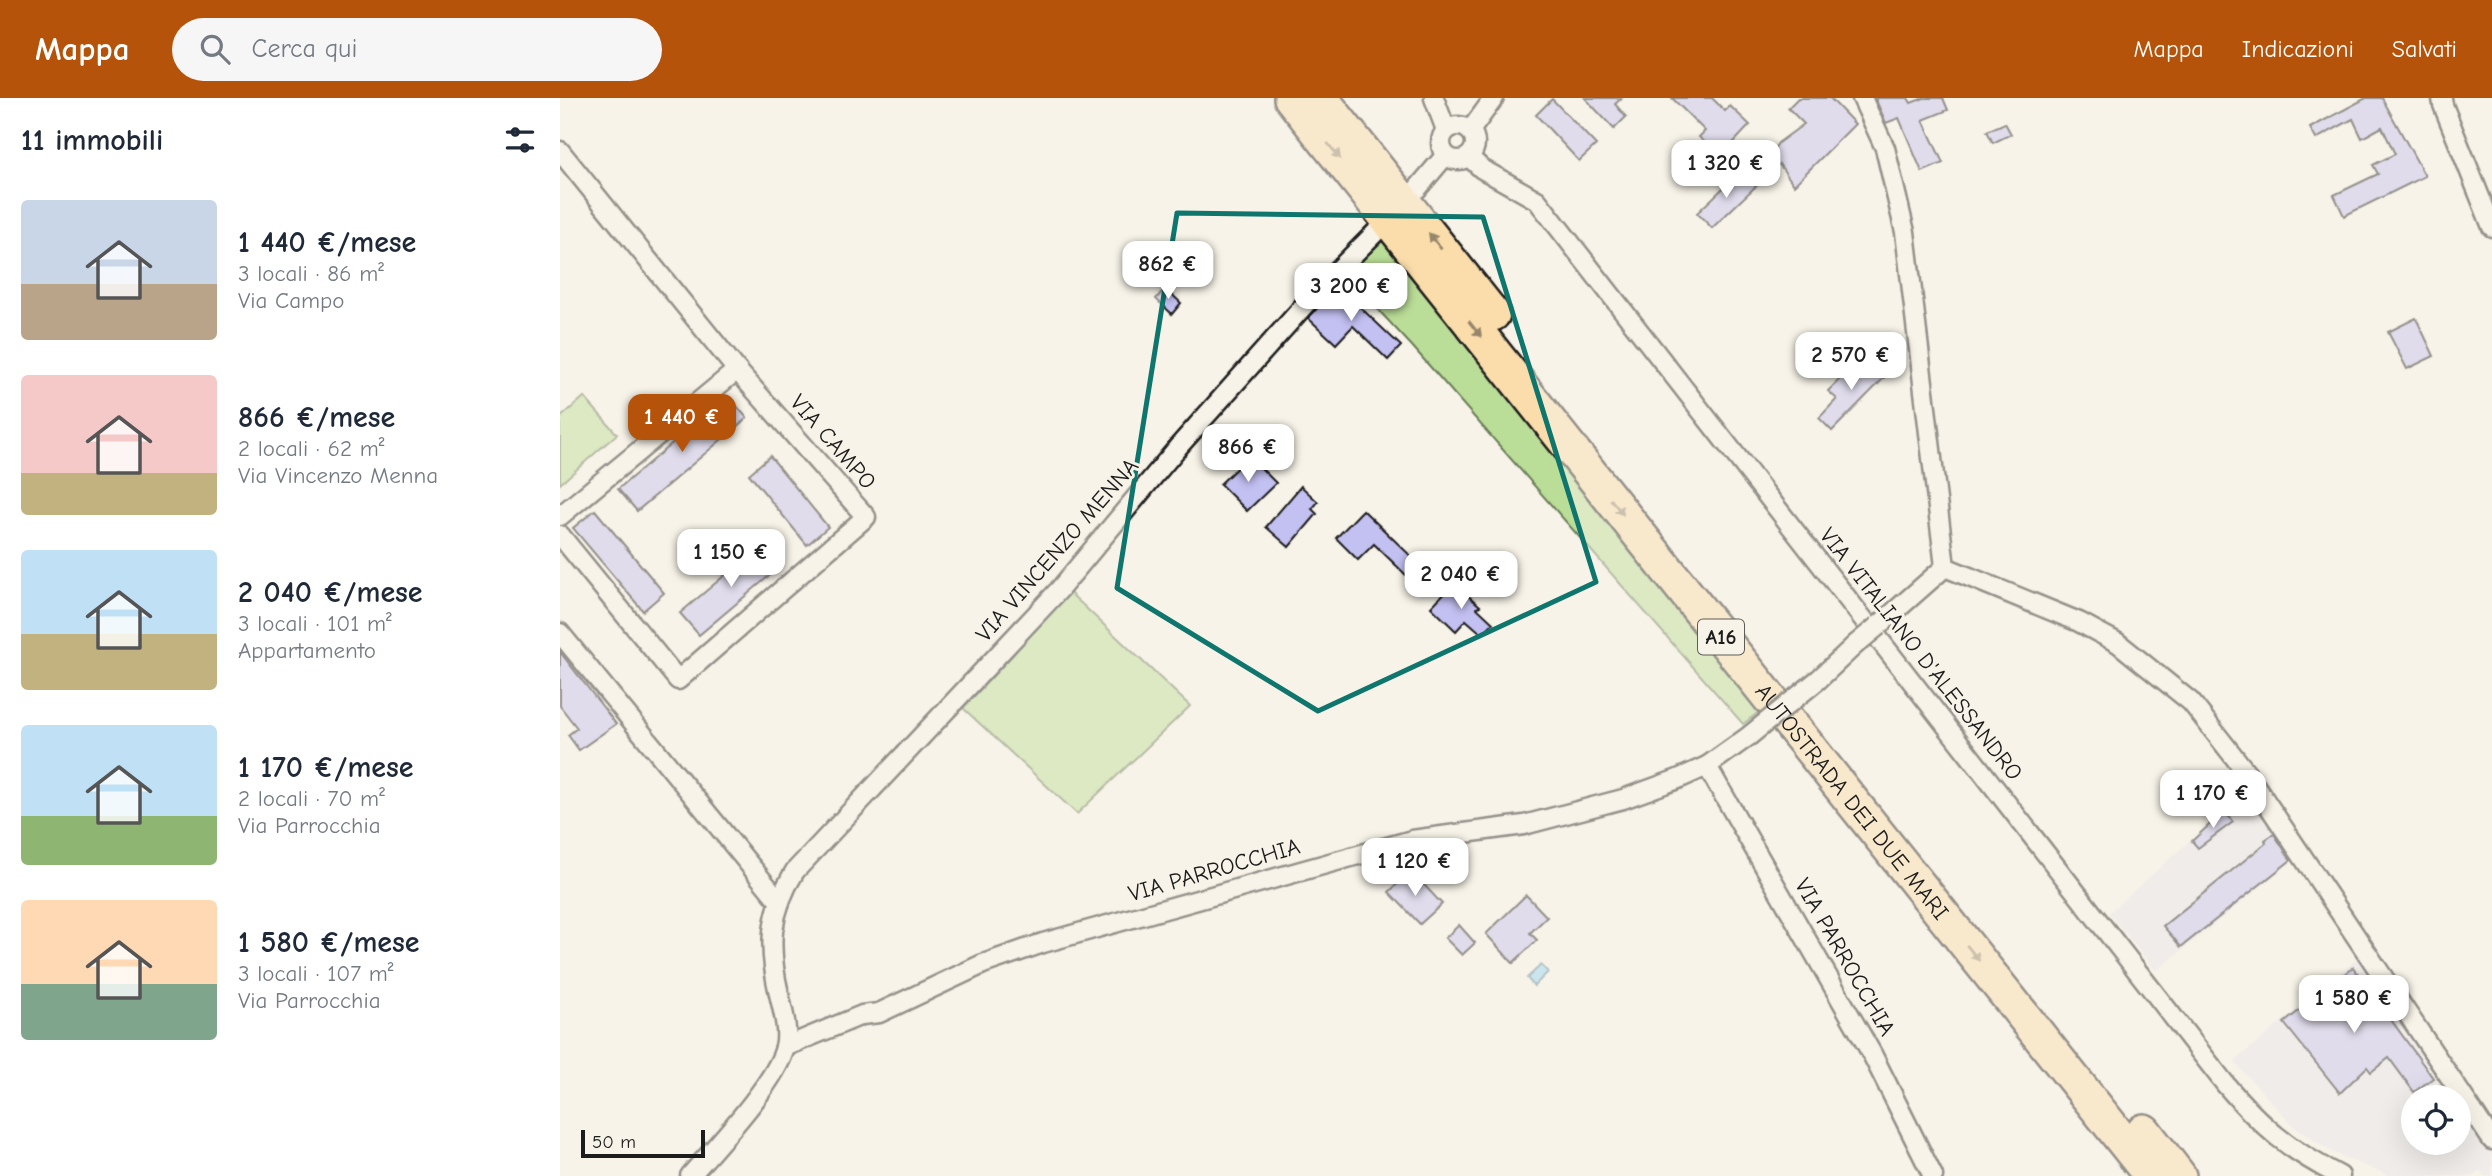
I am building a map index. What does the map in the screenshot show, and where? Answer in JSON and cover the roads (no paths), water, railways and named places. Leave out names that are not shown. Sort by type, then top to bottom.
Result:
[{"type":"highway","name":"AUTOSTRADA DEI DUE MARI","points":[[1291,98],[2151,1176]]},
{"type":"highway","name":"AUTOSTRADA DEI DUE MARI","points":[[1321,98],[2179,1176]]},
{"type":"street","points":[[1433,98],[1446,130]]},
{"type":"street","points":[[1470,131],[1494,98]]},
{"type":"street","points":[[1862,98],[1885,148],[1905,232],[1945,567],[2079,622],[2118,643],[2191,702],[2246,772],[2492,1139]]},
{"type":"street","points":[[2442,98],[2492,227]]},
{"type":"street","points":[[1461,126],[1470,131],[1475,141],[1473,152],[1469,156],[1460,161],[1445,156],[1440,140],[1446,130],[1461,126]]},
{"type":"street","points":[[560,151],[737,370],[560,516]]},
{"type":"street","points":[[1417,189],[1445,156]]},
{"type":"street","name":"VIA VITALIANO D'ALESSANDRO","points":[[1469,156],[1482,169],[1537,200],[2226,1085],[2254,1117],[2284,1143],[2340,1176]]},
{"type":"street","name":"VIA VINCENZO MENNA","points":[[780,902],[795,871],[1059,590],[1179,446],[1318,290],[1375,233]]},
{"type":"street","name":"VIA CAMPO","points":[[560,535],[678,680],[866,517],[737,370]]},
{"type":"street","name":"VIA PARROCCHIA","points":[[785,1047],[862,1015],[879,1013],[983,964],[1043,943],[1412,840],[1524,825],[1611,802],[1678,779],[1707,766],[1749,736],[1945,567]]},
{"type":"street","points":[[560,633],[780,902],[773,921],[771,944],[785,1021],[785,1047],[773,1073],[751,1104],[690,1176]]},
{"type":"street","name":"VIA PARROCCHIA","points":[[1707,766],[1872,1054],[1933,1176]]},
{"type":"water","points":[[1541,965],[1548,972],[1534,986],[1527,978]]}]
